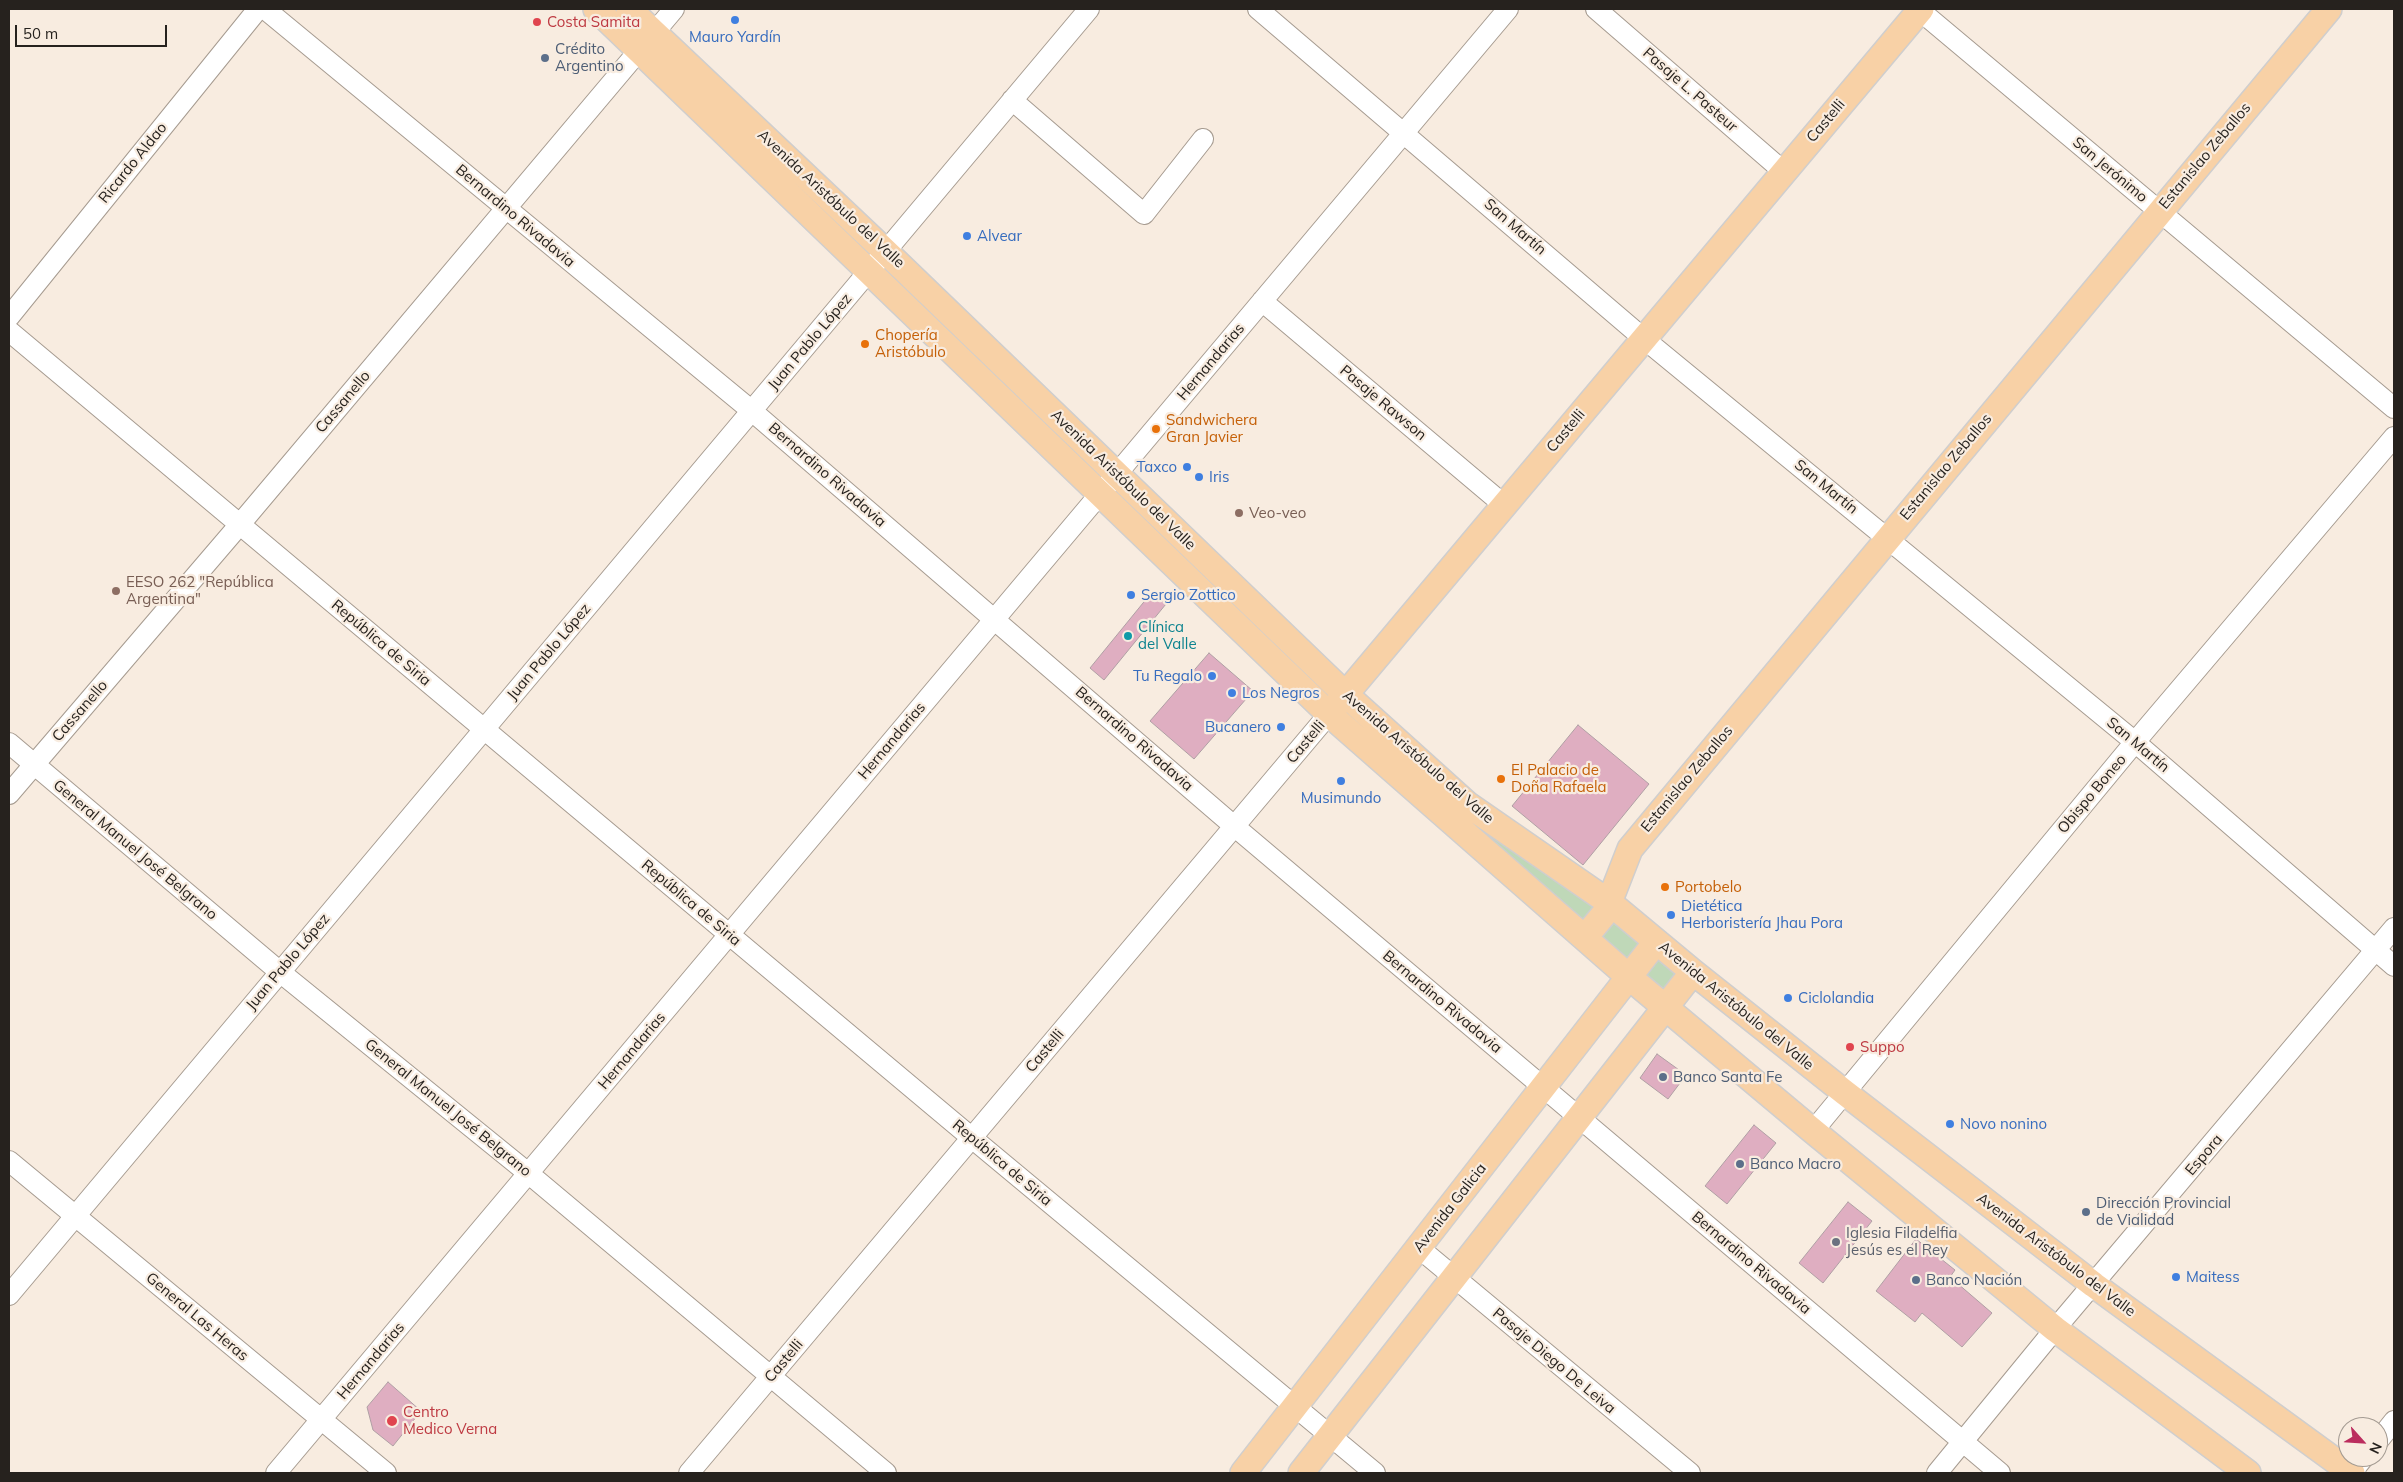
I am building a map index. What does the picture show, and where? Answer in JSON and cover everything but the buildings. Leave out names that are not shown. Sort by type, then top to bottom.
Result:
[{"type":"main road","name":"Avenida Aristóbulo del Valle","points":[[596,9],[647,40],[885,251],[1345,694],[1467,804],[1610,903],[1692,972],[1844,1092],[2094,1285],[2351,1473]]},
{"type":"main road","name":"Avenida Aristóbulo del Valle","points":[[630,9],[647,40],[869,270],[1329,714],[1629,977],[1813,1131],[2055,1329],[2248,1473]]},
{"type":"main road","name":"Castelli","points":[[1329,714],[1919,9]]},
{"type":"main road","name":"Estanislao Zeballos","points":[[1581,935],[1591,930],[1599,922],[1610,903],[1622,863],[1630,849],[2329,9]]},
{"type":"main road","name":"Avenida Galicia","points":[[1244,1473],[1656,942]]},
{"type":"main road","points":[[1300,1473],[1692,972]]},
{"type":"street","name":"Ricardo Aldao","points":[[9,317],[258,9]]},
{"type":"street","name":"Bernardino Rivadavia","points":[[265,9],[752,411],[1234,826],[2000,1473]]},
{"type":"street","name":"Cassanello","points":[[9,794],[240,524],[674,9]]},
{"type":"street","name":"Juan Pablo López","points":[[9,1294],[1090,9]]},
{"type":"street","name":"San Martín","points":[[1258,9],[1405,132],[1643,338],[2135,742],[2394,966]]},
{"type":"street","name":"Hernandarias","points":[[276,1473],[730,935],[993,618],[1117,474],[1508,9]]},
{"type":"street","name":"Pasaje L. Pasteur","points":[[1596,9],[1783,171]]},
{"type":"street","name":"San Jerónimo","points":[[1919,9],[2394,408]]},
{"type":"street","points":[[1012,100],[1144,214],[1203,139]]},
{"type":"street","name":"Pasaje Rawson","points":[[1262,301],[1504,505]]},
{"type":"street","name":"República de Siria","points":[[9,331],[1375,1473]]},
{"type":"street","name":"Obispo Boneo","points":[[1813,1131],[2135,742],[2394,438]]},
{"type":"street","name":"Castelli","points":[[689,1473],[1329,714]]},
{"type":"street","name":"General Manuel José Belgrano","points":[[9,743],[280,972],[528,1173],[886,1473]]},
{"type":"street","name":"Espora","points":[[1937,1473],[2055,1329],[2394,928]]},
{"type":"street","name":"General Las Heras","points":[[9,1161],[386,1473]]},
{"type":"street","name":"Pasaje Diego De Leiva","points":[[1419,1248],[1690,1473]]},
{"type":"green space","points":[[1445,801],[1595,907],[1588,919],[1579,921]]},
{"type":"green space","points":[[1613,917],[1644,942],[1626,964],[1596,938]]},
{"type":"green space","points":[[1657,956],[1677,972],[1676,981],[1661,992],[1646,984],[1643,966]]},
{"type":"place","name":"Mauro Yardín","points":[[735,20]]},
{"type":"place","name":"Costa Samita","points":[[537,22]]},
{"type":"place","name":"Crédito Argentino","points":[[545,58]]},
{"type":"place","name":"Alvear","points":[[967,236]]},
{"type":"place","name":"Chopería Aristóbulo","points":[[865,344]]},
{"type":"place","name":"Sandwichera Gran Javier","points":[[1156,429]]},
{"type":"place","name":"Taxco","points":[[1187,467]]},
{"type":"place","name":"Iris","points":[[1199,477]]},
{"type":"place","name":"Veo-veo","points":[[1239,513]]},
{"type":"place","name":"EESO 262 \"República Argentina\"","points":[[116,591]]},
{"type":"place","name":"Sergio Zottico","points":[[1131,595]]},
{"type":"place","name":"Clínica del Valle","points":[[1128,636]]},
{"type":"place","name":"Tu Regalo","points":[[1212,676]]},
{"type":"place","name":"Los Negros","points":[[1232,693]]},
{"type":"place","name":"Bucanero","points":[[1281,727]]},
{"type":"place","name":"El Palacio de Doña Rafaela","points":[[1501,779]]},
{"type":"place","name":"Musimundo","points":[[1341,781]]},
{"type":"place","name":"Portobelo","points":[[1665,887]]},
{"type":"place","name":"Dietética Herboristería Jhau Pora","points":[[1671,915]]},
{"type":"place","name":"Ciclolandia","points":[[1788,998]]},
{"type":"place","name":"Suppo","points":[[1850,1047]]},
{"type":"place","name":"Banco Santa Fe","points":[[1663,1077]]},
{"type":"place","name":"Novo nonino","points":[[1950,1124]]},
{"type":"place","name":"Banco Macro","points":[[1740,1164]]},
{"type":"place","name":"Dirección Provincial de Vialidad","points":[[2086,1212]]},
{"type":"place","name":"Iglesia Filadelfia Jesús es el Rey","points":[[1836,1242]]},
{"type":"place","name":"Maitess","points":[[2176,1277]]},
{"type":"place","name":"Banco Nación","points":[[1916,1280]]},
{"type":"place","name":"Centro Medico Verna","points":[[392,1421]]}]
